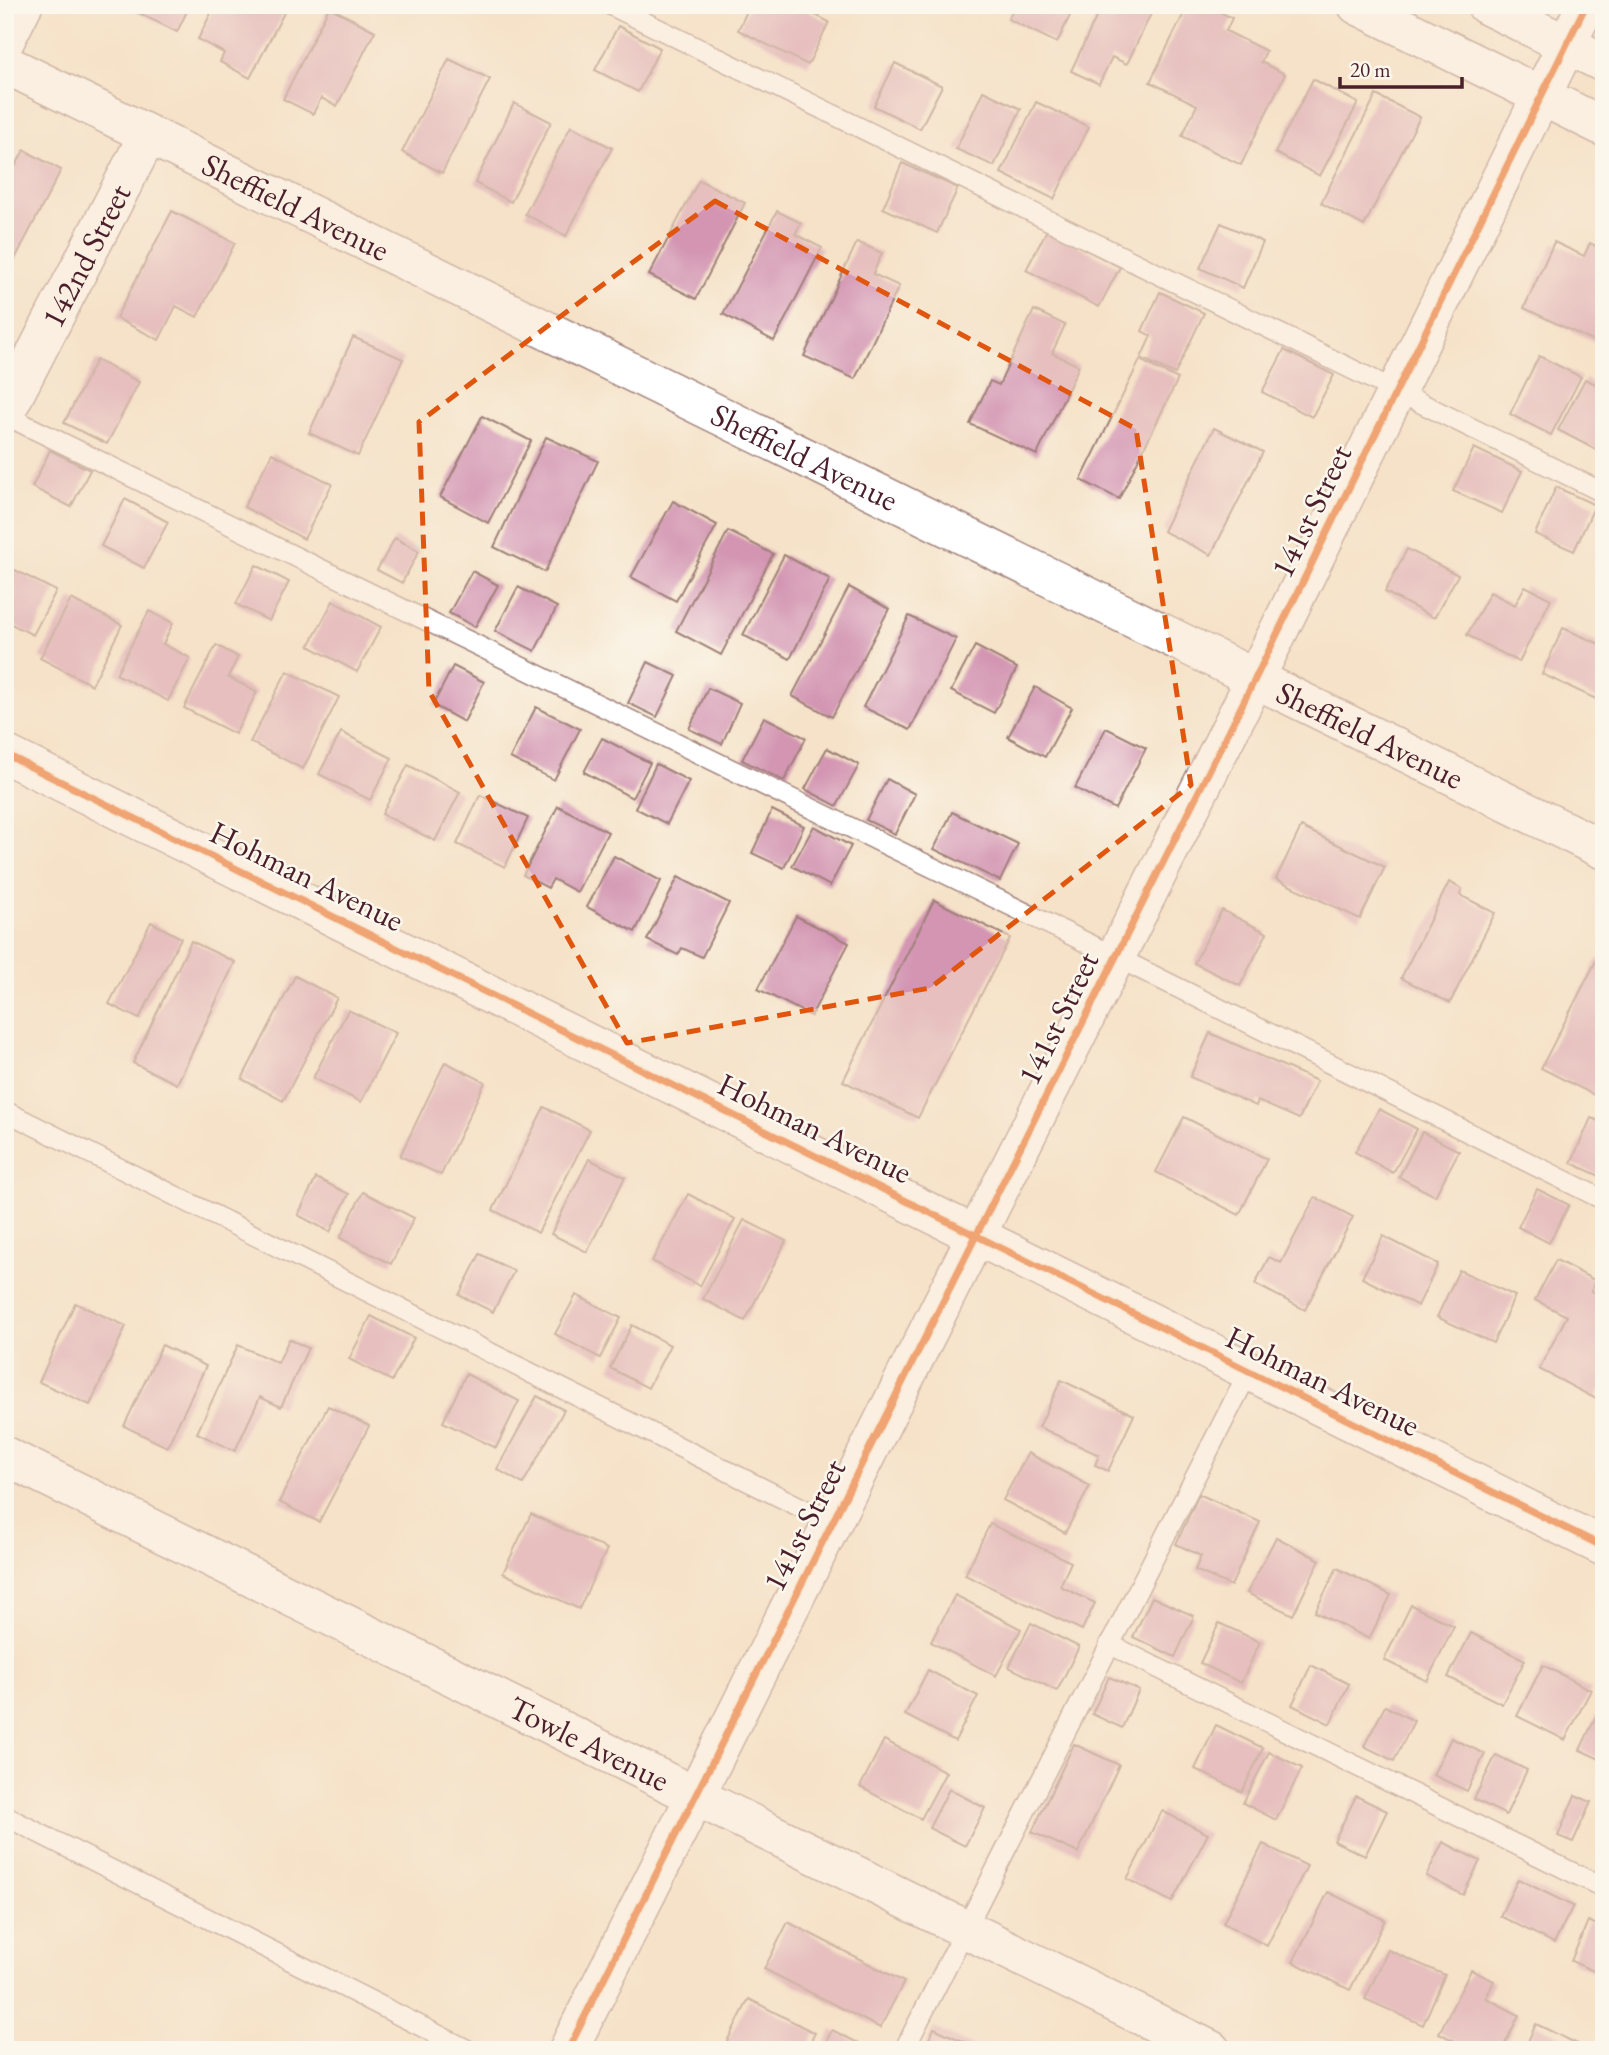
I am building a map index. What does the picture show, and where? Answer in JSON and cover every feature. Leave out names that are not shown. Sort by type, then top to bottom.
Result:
[{"type":"street","points":[[5,41],[23,5]]},
{"type":"street","points":[[1357,5],[1604,127]]},
{"type":"street","points":[[1486,5],[1604,63]]},
{"type":"street","name":"141st Street","points":[[568,2050],[1256,677],[1586,5]]},
{"type":"street","name":"Sheffield Avenue","points":[[5,64],[1604,850]]},
{"type":"street","name":"142nd Street","points":[[5,414],[148,135]]},
{"type":"street","name":"Hohman Avenue","points":[[5,754],[1604,1547]]},
{"type":"street","name":"Towle Avenue","points":[[5,1456],[1211,2050]]},
{"type":"lane","points":[[610,5],[1604,493]]},
{"type":"lane","points":[[5,414],[1116,957],[1604,1200]]},
{"type":"lane","points":[[5,1111],[832,1523]]},
{"type":"lane","points":[[904,2050],[1249,1371]]},
{"type":"lane","points":[[1109,1644],[1604,1888]]},
{"type":"lane","points":[[5,1816],[468,2050]]},
{"type":"highlighted area","points":[[715,201],[1136,429],[1191,785],[930,988],[627,1043],[429,691],[419,422]]},
{"type":"building","points":[[123,5],[190,5],[177,32]]},
{"type":"building","points":[[215,5],[288,5],[250,78],[220,62],[224,53],[198,39]]},
{"type":"building","points":[[750,5],[796,5],[829,22],[808,65],[738,30]]},
{"type":"building","points":[[1015,5],[1075,5],[1057,43],[1008,19]]},
{"type":"building","points":[[1102,5],[1155,5],[1127,64],[1112,57],[1099,84],[1071,71]]},
{"type":"building","points":[[1188,5],[1206,5],[1232,18],[1226,31],[1266,51],[1261,62],[1285,74],[1241,165],[1182,136],[1197,105],[1150,82]]},
{"type":"building","points":[[329,7],[375,31],[337,106],[321,98],[313,114],[283,99]]},
{"type":"building","points":[[618,26],[660,48],[638,92],[595,70]]},
{"type":"building","points":[[449,59],[490,79],[442,173],[402,152]]},
{"type":"building","points":[[895,63],[942,86],[920,129],[874,106]]},
{"type":"building","points":[[1313,79],[1358,103],[1320,176],[1275,153]]},
{"type":"building","points":[[983,91],[1021,109],[994,166],[956,149]]},
{"type":"building","points":[[1376,95],[1420,117],[1364,226],[1321,203]]},
{"type":"building","points":[[1036,102],[1089,127],[1054,199],[1001,173]]},
{"type":"building","points":[[514,103],[551,122],[511,202],[475,183]]},
{"type":"building","points":[[571,126],[612,148],[566,236],[525,214]]},
{"type":"building","points":[[24,150],[61,170],[15,259],[5,254],[5,186]]},
{"type":"building","points":[[902,163],[958,188],[937,233],[883,208]]},
{"type":"building","points":[[699,180],[745,203],[696,299],[649,275]]},
{"type":"building","points":[[172,211],[235,243],[197,317],[176,306],[159,340],[116,318]]},
{"type":"building","points":[[777,211],[801,223],[795,234],[822,248],[774,341],[723,314]]},
{"type":"building","points":[[1221,223],[1263,242],[1243,288],[1200,268]]},
{"type":"building","points":[[1047,230],[1120,267],[1099,307],[1026,270]]},
{"type":"building","points":[[857,242],[882,253],[873,274],[899,286],[855,379],[804,356]]},
{"type":"building","points":[[1554,242],[1584,256],[1590,243],[1604,250],[1604,324],[1595,342],[1524,308]]},
{"type":"building","points":[[1160,292],[1204,313],[1175,374],[1141,358],[1151,336],[1142,331]]},
{"type":"building","points":[[1034,310],[1065,325],[1052,353],[1079,366],[1037,455],[970,424],[990,381],[999,385]]},
{"type":"building","points":[[353,337],[403,359],[358,456],[309,433]]},
{"type":"building","points":[[1284,350],[1334,375],[1312,417],[1262,392]]},
{"type":"building","points":[[1539,356],[1581,377],[1551,435],[1510,414]]},
{"type":"building","points":[[96,360],[139,382],[107,444],[64,423]]},
{"type":"building","points":[[1140,360],[1178,379],[1119,499],[1081,480]]},
{"type":"building","points":[[1585,379],[1604,388],[1604,454],[1558,430]]},
{"type":"building","points":[[482,416],[531,441],[488,523],[440,497]]},
{"type":"building","points":[[1214,428],[1263,452],[1211,555],[1163,531]]},
{"type":"building","points":[[546,437],[598,461],[545,572],[494,547]]},
{"type":"building","points":[[1474,448],[1522,471],[1502,513],[1453,491]]},
{"type":"building","points":[[50,450],[90,470],[71,507],[32,487]]},
{"type":"building","points":[[272,453],[332,484],[304,539],[244,507]]},
{"type":"building","points":[[1556,487],[1595,505],[1574,551],[1535,534]]},
{"type":"building","points":[[125,499],[168,522],[144,568],[101,546]]},
{"type":"building","points":[[673,501],[717,525],[676,601],[631,577]]},
{"type":"building","points":[[728,531],[773,554],[721,655],[676,631]]},
{"type":"building","points":[[395,538],[419,551],[402,583],[377,570]]},
{"type":"building","points":[[1407,549],[1458,575],[1434,618],[1385,592]]},
{"type":"building","points":[[784,555],[830,579],[790,659],[743,635]]},
{"type":"building","points":[[5,565],[56,591],[33,635],[5,621]]},
{"type":"building","points":[[256,565],[289,582],[269,621],[236,604]]},
{"type":"building","points":[[472,571],[498,585],[475,627],[449,613]]},
{"type":"building","points":[[1525,586],[1551,599],[1519,662],[1467,635],[1490,592],[1515,605]]},
{"type":"building","points":[[518,587],[557,607],[535,651],[495,631]]},
{"type":"building","points":[[849,587],[889,609],[832,717],[792,696]]},
{"type":"building","points":[[71,599],[122,625],[92,685],[40,658]]},
{"type":"building","points":[[333,601],[381,627],[357,672],[309,646]]},
{"type":"building","points":[[149,611],[173,623],[163,644],[190,658],[168,701],[116,674]]},
{"type":"building","points":[[909,616],[956,639],[910,730],[863,707]]},
{"type":"building","points":[[1563,628],[1604,646],[1604,688],[1598,700],[1542,674]]},
{"type":"building","points":[[216,645],[238,657],[228,677],[257,692],[235,734],[184,708]]},
{"type":"building","points":[[975,646],[1017,668],[994,713],[951,691]]},
{"type":"building","points":[[648,662],[677,676],[657,717],[628,703]]},
{"type":"building","points":[[453,666],[484,682],[464,722],[433,705]]},
{"type":"building","points":[[287,671],[339,697],[303,769],[250,742]]},
{"type":"building","points":[[1035,687],[1072,708],[1045,757],[1008,737]]},
{"type":"building","points":[[708,688],[740,703],[722,744],[689,729]]},
{"type":"building","points":[[536,707],[580,729],[554,780],[510,758]]},
{"type":"building","points":[[764,717],[806,738],[784,781],[742,760]]},
{"type":"building","points":[[1106,728],[1146,748],[1115,809],[1075,788]]},
{"type":"building","points":[[341,732],[392,758],[370,800],[319,774]]},
{"type":"building","points":[[602,738],[650,763],[632,798],[584,772]]},
{"type":"building","points":[[827,748],[859,765],[837,806],[805,789]]},
{"type":"building","points":[[656,764],[689,781],[667,824],[635,808]]},
{"type":"building","points":[[408,765],[460,792],[435,841],[382,814]]},
{"type":"building","points":[[887,779],[915,794],[895,834],[866,820]]},
{"type":"building","points":[[480,795],[528,818],[505,867],[457,844]]},
{"type":"building","points":[[558,806],[608,832],[577,892],[553,879],[548,888],[523,875]]},
{"type":"building","points":[[772,810],[804,826],[784,868],[752,853]]},
{"type":"building","points":[[952,812],[1018,844],[1000,881],[934,849]]},
{"type":"building","points":[[814,826],[851,846],[830,886],[792,866]]},
{"type":"building","points":[[1301,827],[1385,867],[1360,919],[1276,879]]},
{"type":"building","points":[[614,856],[661,881],[635,932],[587,907]]},
{"type":"building","points":[[678,877],[729,903],[702,957],[682,948],[678,955],[647,940]]},
{"type":"building","points":[[1449,882],[1462,889],[1460,895],[1495,913],[1450,1003],[1401,978]]},
{"type":"building","points":[[934,900],[1010,938],[918,1118],[843,1081]]},
{"type":"building","points":[[1222,910],[1267,933],[1240,986],[1194,963]]},
{"type":"building","points":[[796,916],[849,943],[811,1016],[758,989]]},
{"type":"building","points":[[151,922],[181,938],[139,1019],[109,1004]]},
{"type":"building","points":[[191,941],[235,962],[177,1084],[133,1063]]},
{"type":"building","points":[[1597,959],[1604,962],[1604,1081],[1596,1096],[1541,1068]]},
{"type":"building","points":[[295,976],[337,998],[283,1101],[242,1079]]},
{"type":"building","points":[[348,1010],[396,1033],[361,1102],[313,1078]]},
{"type":"building","points":[[1210,1033],[1317,1081],[1299,1119],[1258,1101],[1256,1106],[1190,1077]]},
{"type":"building","points":[[445,1062],[485,1082],[441,1175],[400,1156]]},
{"type":"building","points":[[544,1107],[590,1130],[538,1233],[493,1210]]},
{"type":"building","points":[[1379,1109],[1417,1129],[1393,1173],[1355,1152]]},
{"type":"building","points":[[1184,1117],[1267,1159],[1239,1215],[1156,1172]]},
{"type":"building","points":[[1591,1118],[1604,1123],[1604,1178],[1571,1163]]},
{"type":"building","points":[[1422,1132],[1459,1151],[1435,1196],[1399,1177]]},
{"type":"building","points":[[589,1159],[625,1177],[587,1252],[551,1234]]},
{"type":"building","points":[[316,1178],[349,1194],[330,1232],[298,1215]]},
{"type":"building","points":[[1537,1189],[1569,1205],[1549,1243],[1518,1227]]},
{"type":"building","points":[[363,1192],[414,1218],[391,1264],[340,1238]]},
{"type":"building","points":[[688,1194],[735,1219],[700,1286],[652,1261]]},
{"type":"building","points":[[1315,1197],[1353,1217],[1305,1310],[1255,1284],[1269,1257],[1281,1263]]},
{"type":"building","points":[[744,1220],[786,1241],[745,1321],[703,1299]]},
{"type":"building","points":[[1383,1236],[1438,1264],[1418,1306],[1362,1278]]},
{"type":"building","points":[[480,1254],[514,1271],[493,1312],[459,1295]]},
{"type":"building","points":[[1556,1260],[1596,1281],[1591,1291],[1604,1297],[1604,1383],[1596,1399],[1539,1369],[1567,1316],[1535,1300]]},
{"type":"building","points":[[1459,1270],[1515,1296],[1493,1343],[1437,1317]]},
{"type":"building","points":[[576,1295],[621,1318],[600,1358],[555,1334]]},
{"type":"building","points":[[75,1303],[126,1326],[90,1405],[39,1382]]},
{"type":"building","points":[[371,1316],[414,1338],[392,1381],[349,1359]]},
{"type":"building","points":[[632,1325],[670,1345],[648,1388],[610,1368]]},
{"type":"building","points":[[289,1339],[308,1348],[281,1407],[260,1397],[235,1451],[197,1433],[238,1345],[278,1363]]},
{"type":"building","points":[[162,1345],[206,1366],[167,1447],[124,1426]]},
{"type":"building","points":[[466,1374],[519,1401],[496,1448],[443,1422]]},
{"type":"building","points":[[1061,1380],[1134,1415],[1108,1471],[1095,1465],[1099,1455],[1039,1427]]},
{"type":"building","points":[[537,1396],[564,1410],[523,1484],[497,1469]]},
{"type":"building","points":[[328,1406],[369,1426],[319,1522],[279,1502]]},
{"type":"building","points":[[1028,1453],[1090,1486],[1065,1533],[1003,1500]]},
{"type":"building","points":[[1199,1494],[1260,1522],[1231,1586],[1195,1570],[1201,1556],[1176,1544]]},
{"type":"building","points":[[531,1514],[607,1549],[579,1609],[503,1573]]},
{"type":"building","points":[[990,1524],[1071,1562],[1060,1586],[1095,1603],[1082,1630],[965,1575]]},
{"type":"building","points":[[1276,1537],[1320,1560],[1293,1615],[1247,1593]]},
{"type":"building","points":[[1337,1568],[1391,1595],[1369,1639],[1315,1612]]},
{"type":"building","points":[[955,1595],[1021,1629],[996,1676],[931,1642]]},
{"type":"building","points":[[1152,1597],[1194,1616],[1175,1657],[1133,1637]]},
{"type":"building","points":[[1411,1605],[1454,1626],[1427,1681],[1384,1660]]},
{"type":"building","points":[[1031,1623],[1079,1647],[1057,1691],[1009,1667]]},
{"type":"building","points":[[1219,1623],[1260,1642],[1241,1683],[1200,1663]]},
{"type":"building","points":[[1471,1633],[1525,1660],[1502,1704],[1448,1677]]},
{"type":"building","points":[[1311,1665],[1349,1684],[1330,1724],[1292,1705]]},
{"type":"building","points":[[1543,1665],[1591,1690],[1565,1740],[1517,1716]]},
{"type":"building","points":[[928,1670],[978,1696],[955,1741],[905,1715]]},
{"type":"building","points":[[1109,1677],[1139,1690],[1122,1728],[1092,1714]]},
{"type":"building","points":[[1604,1699],[1604,1761],[1580,1750]]},
{"type":"building","points":[[1385,1706],[1414,1721],[1394,1761],[1364,1746]]},
{"type":"building","points":[[1216,1725],[1263,1748],[1242,1792],[1195,1769]]},
{"type":"building","points":[[1451,1738],[1485,1754],[1467,1791],[1433,1775]]},
{"type":"building","points":[[884,1740],[946,1772],[921,1819],[860,1787]]},
{"type":"building","points":[[1074,1744],[1119,1765],[1078,1853],[1032,1832]]},
{"type":"building","points":[[1269,1752],[1302,1768],[1276,1820],[1243,1803]]},
{"type":"building","points":[[1496,1755],[1527,1770],[1506,1815],[1474,1799]]},
{"type":"building","points":[[949,1789],[985,1808],[965,1846],[929,1828]]},
{"type":"building","points":[[1575,1795],[1591,1802],[1573,1842],[1558,1836]]},
{"type":"building","points":[[1356,1796],[1387,1811],[1365,1856],[1334,1841]]},
{"type":"building","points":[[1162,1811],[1208,1834],[1172,1902],[1127,1879]]},
{"type":"building","points":[[1443,1842],[1480,1861],[1463,1895],[1426,1876]]},
{"type":"building","points":[[1263,1844],[1307,1866],[1267,1946],[1223,1923]]},
{"type":"building","points":[[1518,1879],[1573,1906],[1554,1943],[1500,1916]]},
{"type":"building","points":[[1328,1892],[1385,1920],[1350,1990],[1293,1962]]},
{"type":"building","points":[[1588,1921],[1604,1928],[1602,1975],[1571,1961]]},
{"type":"building","points":[[788,1922],[904,1982],[880,2028],[764,1969]]},
{"type":"building","points":[[1388,1950],[1445,1975],[1423,2025],[1365,1999]]},
{"type":"building","points":[[1471,1970],[1494,1981],[1486,1998],[1519,2015],[1502,2050],[1472,2050],[1439,2033]]},
{"type":"building","points":[[749,1999],[815,2033],[806,2050],[730,2050],[724,2047]]},
{"type":"building","points":[[1536,2024],[1590,2050],[1524,2050]]},
{"type":"building","points":[[934,2028],[982,2050],[924,2050]]},
{"type":"building","points":[[832,2030],[860,2044],[857,2050],[822,2050]]},
{"type":"cycle path","points":[[568,2050],[1256,677],[1586,5]]},
{"type":"cycle path","points":[[5,754],[1604,1547]]}]
